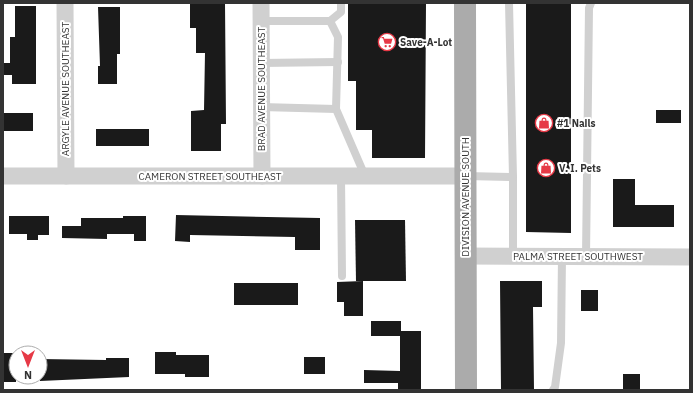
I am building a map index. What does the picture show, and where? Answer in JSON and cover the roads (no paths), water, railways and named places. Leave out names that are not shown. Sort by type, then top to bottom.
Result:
[{"type":"main road","name":"DIVISION AVENUE SOUTH","points":[[465,3],[466,390]]},
{"type":"street","name":"ARGYLE AVENUE SOUTHEAST","points":[[65,3],[66,176]]},
{"type":"street","name":"BRAD AVENUE SOUTHEAST","points":[[261,3],[262,176]]},
{"type":"street","name":"CAMERON STREET SOUTHEAST","points":[[3,176],[465,176]]},
{"type":"street","name":"PALMA STREET SOUTHWEST","points":[[465,256],[690,257]]},
{"type":"lane","points":[[261,21],[330,21],[341,12],[341,3]]},
{"type":"lane","points":[[509,3],[513,177],[513,256]]},
{"type":"lane","points":[[586,256],[589,8],[591,3]]},
{"type":"lane","points":[[330,21],[338,36],[336,109],[365,176]]},
{"type":"lane","points":[[261,63],[338,62]]},
{"type":"lane","points":[[261,107],[336,109]]},
{"type":"lane","points":[[341,176],[342,276]]},
{"type":"lane","points":[[465,176],[513,177]]},
{"type":"lane","points":[[553,390],[555,386],[561,343],[562,256]]},
{"type":"place","name":"Save-A-Lot","points":[[387,42]]},
{"type":"place","name":"#1 Nails","points":[[544,123]]},
{"type":"place","name":"V. I. Pets","points":[[546,168]]}]
